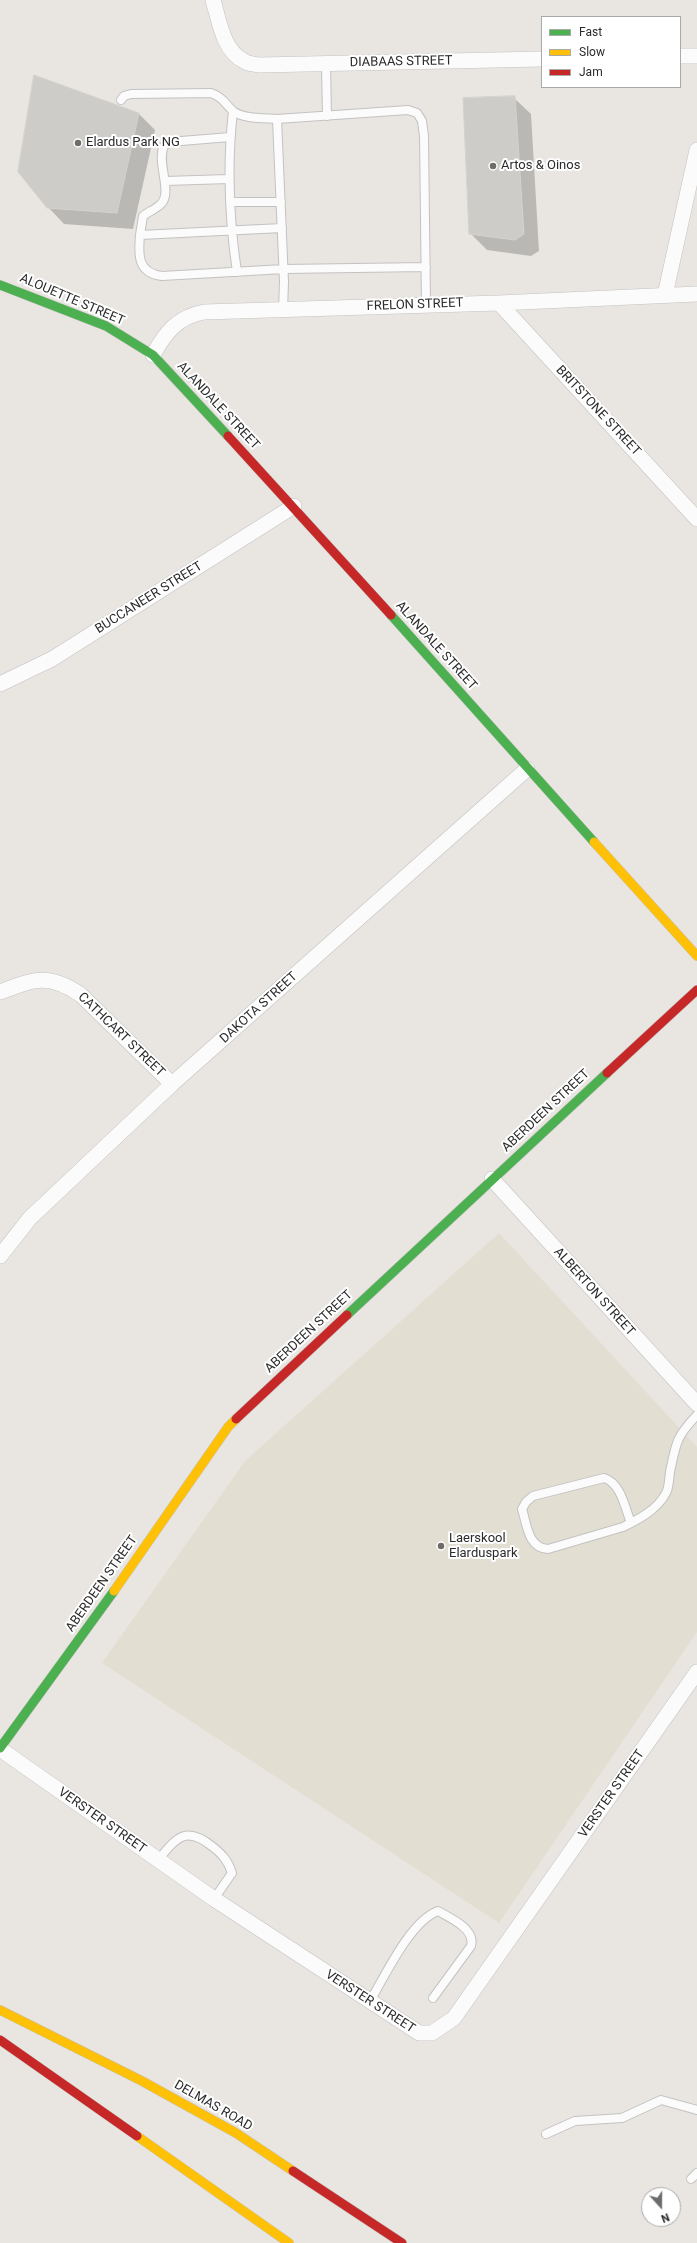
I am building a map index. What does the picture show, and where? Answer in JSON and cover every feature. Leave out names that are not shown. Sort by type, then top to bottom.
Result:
[{"type":"street","name":"DIABAAS STREET","points":[[213,0],[226,40],[233,54],[244,62],[259,65],[541,59]]},
{"type":"street","points":[[681,56],[697,56]]},
{"type":"street","points":[[665,295],[697,150]]},
{"type":"street","name":"ALOUETTE STREET","points":[[0,285],[106,326],[152,355]]},
{"type":"street","name":"FRELON STREET","points":[[152,355],[163,336],[192,314],[697,294]]},
{"type":"street","name":"BRITSTONE STREET","points":[[499,303],[697,519]]},
{"type":"street","name":"ALANDALE STREET","points":[[152,355],[294,506],[527,769],[697,956]]},
{"type":"street","name":"BUCCANEER STREET","points":[[0,684],[52,659],[294,506]]},
{"type":"street","name":"DAKOTA STREET","points":[[0,1256],[30,1218],[172,1084],[527,769]]},
{"type":"street","name":"CATHCART STREET","points":[[0,992],[30,980],[59,983],[71,988],[81,995],[172,1084]]},
{"type":"street","name":"ABERDEEN STREET","points":[[0,1749],[102,1608],[228,1427],[492,1179],[697,990]]},
{"type":"street","name":"ALBERTON STREET","points":[[492,1179],[697,1404]]},
{"type":"street","name":"VERSTER STREET","points":[[0,1749],[214,1899],[369,2002],[419,2033],[432,2032],[454,2018],[697,1672]]},
{"type":"street","name":"DELMAS ROAD","points":[[0,2010],[142,2082],[236,2133],[402,2243]]},
{"type":"street","points":[[0,2040],[289,2243]]},
{"type":"lane","points":[[326,64],[327,116]]},
{"type":"lane","points":[[121,100],[124,96],[131,94],[211,93],[221,96],[233,111],[239,115],[277,119],[408,110],[417,113],[422,121],[424,136],[426,305]]},
{"type":"lane","points":[[233,111],[230,136],[229,180],[231,230],[237,272]]},
{"type":"lane","points":[[277,119],[284,269],[284,310]]},
{"type":"lane","points":[[230,136],[169,142],[162,150],[161,164],[165,181],[166,195],[162,203],[143,216],[140,235],[139,256],[141,266],[146,271],[154,275],[284,269],[426,267]]},
{"type":"lane","points":[[165,181],[229,180]]},
{"type":"lane","points":[[230,202],[281,202]]},
{"type":"lane","points":[[140,235],[282,228]]},
{"type":"lane","points":[[631,1523],[617,1487],[611,1480],[604,1478],[533,1496],[526,1502],[522,1509],[533,1543],[540,1548],[548,1549],[631,1523],[644,1517],[667,1493],[676,1441],[697,1415]]},
{"type":"lane","points":[[158,1860],[172,1843],[182,1837],[192,1834],[203,1839],[225,1856],[232,1873],[214,1899]]},
{"type":"lane","points":[[369,2002],[391,1962],[419,1925],[432,1913],[438,1911],[462,1926],[472,1936],[473,1940],[471,1946],[433,1998]]},
{"type":"lane","points":[[546,2134],[575,2121],[622,2118],[661,2100],[697,2110]]},
{"type":"lane","points":[[691,2180],[697,2173]]},
{"type":"shaded area","name":"Laerskool Elarduspark","points":[[499,1233],[697,1447],[697,1632],[499,1923],[102,1663],[245,1461]]},
{"type":"building","name":"Elardus Park NG","points":[[34,75],[139,113],[117,213],[47,208],[18,172]]},
{"type":"building","name":"Artos & Oinos","points":[[515,96],[524,234],[515,240],[469,234],[463,98]]},
{"type":"traffic: fast","points":[[0,285],[106,326],[153,355],[228,436]]},
{"type":"traffic: fast","points":[[391,615],[594,842]]},
{"type":"traffic: fast","points":[[347,1315],[607,1073]]},
{"type":"traffic: fast","points":[[0,1748],[114,1591]]},
{"type":"traffic: slow","points":[[594,842],[697,956]]},
{"type":"traffic: slow","points":[[114,1591],[228,1427],[236,1419]]},
{"type":"traffic: slow","points":[[0,2010],[142,2081],[236,2133],[293,2171]]},
{"type":"traffic: slow","points":[[137,2136],[289,2243]]},
{"type":"traffic: jam","points":[[228,436],[391,615]]},
{"type":"traffic: jam","points":[[607,1073],[697,990]]},
{"type":"traffic: jam","points":[[236,1419],[347,1315]]},
{"type":"traffic: jam","points":[[0,2040],[137,2136]]},
{"type":"traffic: jam","points":[[293,2171],[402,2243]]},
{"type":"place","name":"Elardus Park NG","points":[[78,143]]},
{"type":"place","name":"Artos & Oinos","points":[[493,166]]},
{"type":"place","name":"Laerskool Elarduspark","points":[[441,1546]]}]
